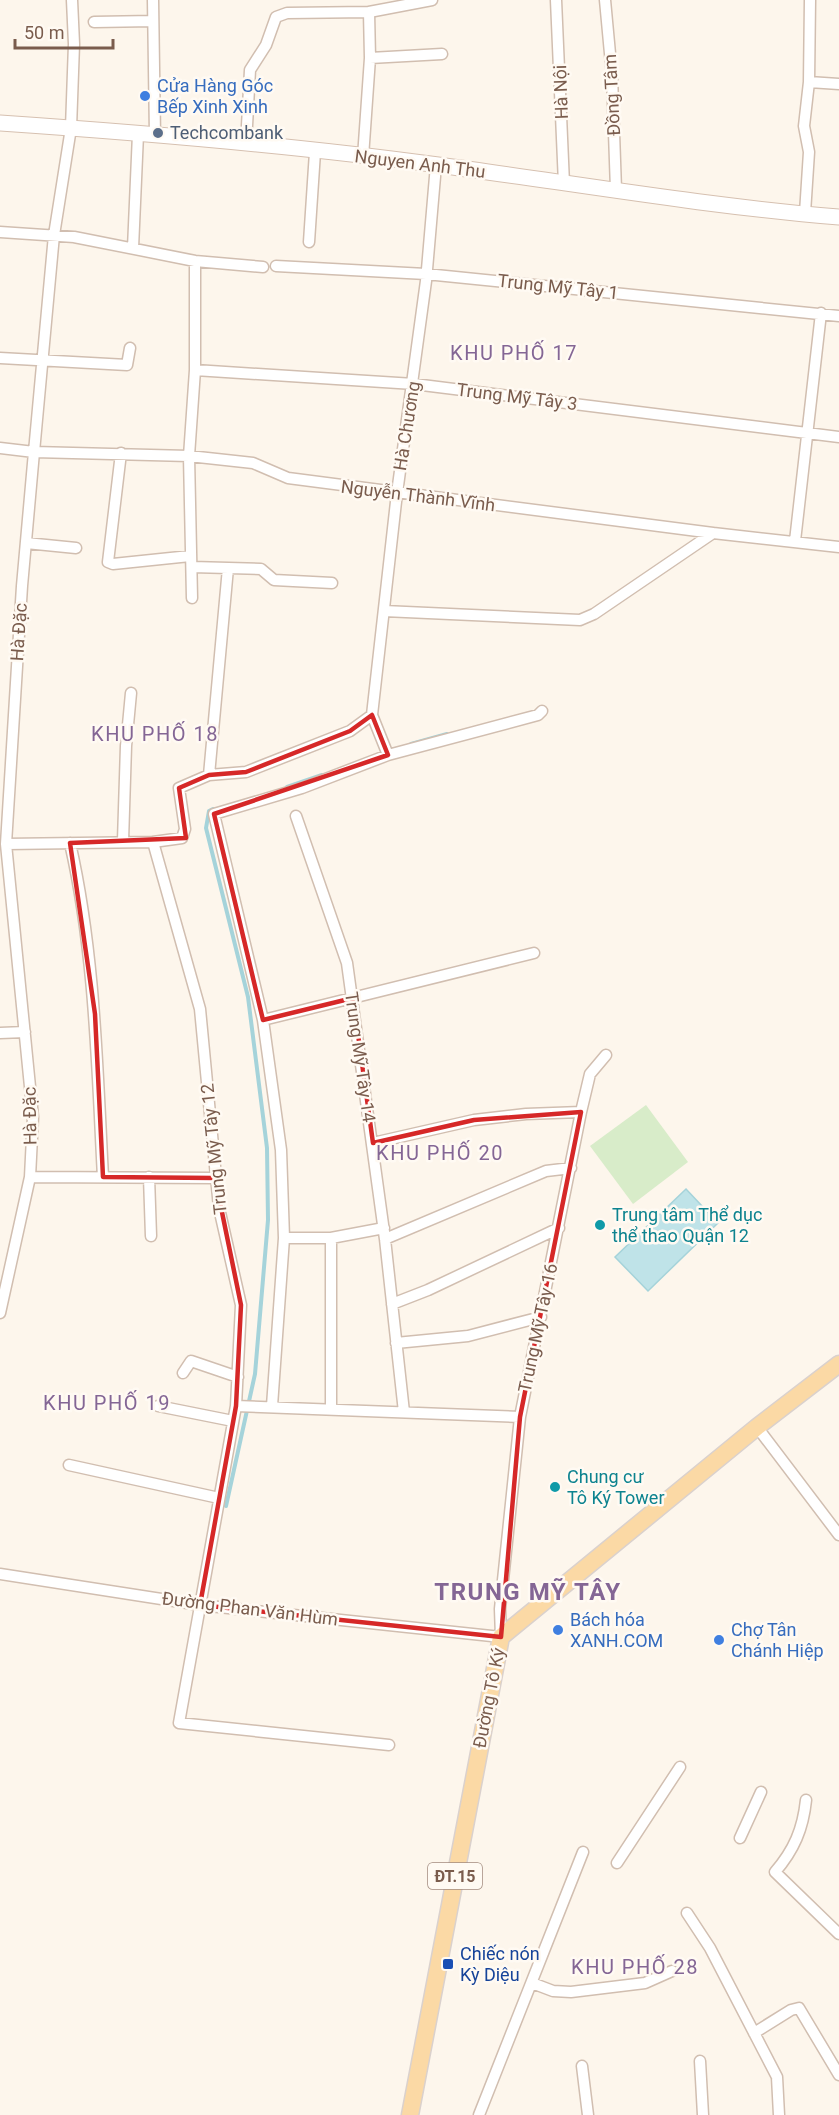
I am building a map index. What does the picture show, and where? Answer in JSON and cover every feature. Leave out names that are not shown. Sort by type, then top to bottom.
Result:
[{"type":"main road","name":"Nguyen Anh Thu","points":[[0,123],[246,144],[436,165],[564,184],[839,217]]},
{"type":"main road","name":"Đường Tô Ký","points":[[410,2115],[501,1637],[757,1427],[838,1367]]},
{"type":"street","name":"Hà Đặc","points":[[0,1313],[5,1261],[30,1177],[33,1117],[4,808],[54,235],[71,128],[74,44],[72,0]]},
{"type":"street","points":[[153,0],[155,136]]},
{"type":"street","points":[[246,144],[250,70],[266,45],[276,16],[369,12],[432,0]]},
{"type":"street","name":"Hà Nội","points":[[556,0],[564,184]]},
{"type":"street","name":"Đồng Tâm","points":[[605,0],[612,75],[616,190]]},
{"type":"street","points":[[805,213],[809,147],[805,120],[809,82],[810,0]]},
{"type":"street","points":[[363,157],[369,58],[369,12]]},
{"type":"street","points":[[94,22],[153,21]]},
{"type":"street","points":[[369,58],[442,54]]},
{"type":"street","points":[[809,82],[839,84]]},
{"type":"street","points":[[133,249],[138,134]]},
{"type":"street","points":[[309,242],[315,152]]},
{"type":"street","name":"Hà Chương","points":[[388,755],[372,715],[397,493],[414,384],[436,165]]},
{"type":"street","points":[[0,232],[54,235],[195,261],[263,267]]},
{"type":"street","points":[[192,598],[189,456],[195,370],[195,261]]},
{"type":"street","name":"Trung Mỹ Tây 1","points":[[276,266],[426,274],[839,316]]},
{"type":"street","points":[[795,541],[821,313]]},
{"type":"street","points":[[0,358],[127,365],[130,348]]},
{"type":"street","name":"Trung Mỹ Tây 3","points":[[195,370],[414,384],[839,437]]},
{"type":"street","name":"Nguyễn Thành Vĩnh","points":[[0,448],[34,452],[189,456],[253,463],[288,478],[839,547]]},
{"type":"street","points":[[121,453],[108,562],[113,564],[191,562],[228,568],[261,569],[274,580],[332,583]]},
{"type":"street","points":[[384,611],[580,620],[594,614],[713,533]]},
{"type":"street","points":[[26,543],[76,548]]},
{"type":"street","points":[[209,776],[228,568]]},
{"type":"street","points":[[123,841],[126,746],[131,693]]},
{"type":"street","points":[[272,1406],[284,1238],[281,1150],[263,1020],[214,814],[302,788],[388,755],[538,715],[542,711]]},
{"type":"street","points":[[6,844],[153,842],[182,838],[185,829],[179,788],[209,776],[246,772],[350,731],[372,715]]},
{"type":"street","name":"Trung Mỹ Tây 14","points":[[296,816],[347,963],[373,1143],[404,1412]]},
{"type":"street","name":"Trung Mỹ Tây 12","points":[[153,842],[200,1009],[219,1208],[241,1305],[239,1406],[233,1421],[179,1723],[389,1745]]},
{"type":"street","points":[[70,843],[81,891],[95,1014],[103,1177]]},
{"type":"street","points":[[263,1020],[534,953]]},
{"type":"street","points":[[0,1033],[25,1032]]},
{"type":"street","name":"Trung Mỹ Tây 16","points":[[501,1637],[500,1609],[520,1417],[590,1074],[606,1055]]},
{"type":"street","points":[[373,1143],[474,1120],[526,1114],[581,1112]]},
{"type":"street","points":[[284,1238],[331,1238],[384,1233],[546,1171],[571,1168]]},
{"type":"street","points":[[30,1177],[215,1178]]},
{"type":"street","points":[[148,1177],[151,1236]]},
{"type":"street","points":[[392,1304],[428,1290],[559,1228]]},
{"type":"street","points":[[331,1238],[331,1409]]},
{"type":"street","points":[[396,1343],[468,1336],[541,1317]]},
{"type":"street","points":[[183,1373],[191,1361],[238,1377]]},
{"type":"street","points":[[158,1406],[233,1421]]},
{"type":"street","points":[[239,1406],[520,1417]]},
{"type":"street","points":[[757,1427],[839,1535]]},
{"type":"street","points":[[69,1465],[219,1498]]},
{"type":"street","name":"Đường Phan Văn Hùm","points":[[0,1574],[200,1605],[501,1637]]},
{"type":"street","points":[[617,1863],[680,1767]]},
{"type":"street","points":[[740,1838],[761,1792]]},
{"type":"street","points":[[806,1800],[803,1823],[795,1844],[775,1872],[839,1934]]},
{"type":"street","points":[[479,2115],[583,1852]]},
{"type":"street","points":[[687,1913],[710,1948],[777,2078],[779,2115]]},
{"type":"street","points":[[532,1983],[553,1991],[571,1992],[645,1983],[672,1971]]},
{"type":"street","points":[[754,2032],[791,2010],[799,2008],[839,2074]]},
{"type":"street","points":[[700,2061],[704,2115]]},
{"type":"street","points":[[582,2066],[588,2115]]},
{"type":"highlighted area","points":[[372,715],[388,755],[214,814],[263,1020],[353,998],[373,1143],[474,1120],[581,1112],[520,1417],[501,1637],[200,1605],[236,1406],[241,1305],[215,1178],[103,1177],[95,1014],[70,843],[186,838],[179,788],[209,775],[246,772],[350,731]]},
{"type":"green space","points":[[646,1105],[688,1162],[633,1204],[590,1146]]},
{"type":"water","points":[[686,1189],[718,1223],[648,1291],[615,1257]]},
{"type":"waterway","points":[[411,744],[447,734]]},
{"type":"waterway","points":[[287,787],[322,775]]},
{"type":"waterway","points":[[213,809],[209,811],[206,828],[248,997],[267,1148],[268,1220],[255,1374],[226,1506]]},
{"type":"place","name":"Cửa Hàng Góc Bếp Xinh Xinh","points":[[145,96]]},
{"type":"place","name":"Techcombank","points":[[158,133]]},
{"type":"place","name":"Trung tâm Thể dục thể thao Quận 12","points":[[600,1225]]},
{"type":"place","name":"Chung cư Tô Ký Tower","points":[[555,1487]]},
{"type":"place","name":"Bách hóa XANH.COM","points":[[558,1630]]},
{"type":"place","name":"Chợ Tân Chánh Hiệp","points":[[719,1640]]},
{"type":"place","name":"Chiếc nón Kỳ Diệu","points":[[448,1964]]},
{"type":"district","name":"KHU PHỐ 17","points":[[514,353]]},
{"type":"district","name":"KHU PHỐ 18","points":[[155,734]]},
{"type":"district","name":"KHU PHỐ 20","points":[[440,1153]]},
{"type":"district","name":"KHU PHỐ 19","points":[[107,1403]]},
{"type":"district","name":"TRUNG MỸ TÂY","points":[[528,1592]]},
{"type":"district","name":"KHU PHỐ 28","points":[[635,1967]]}]
